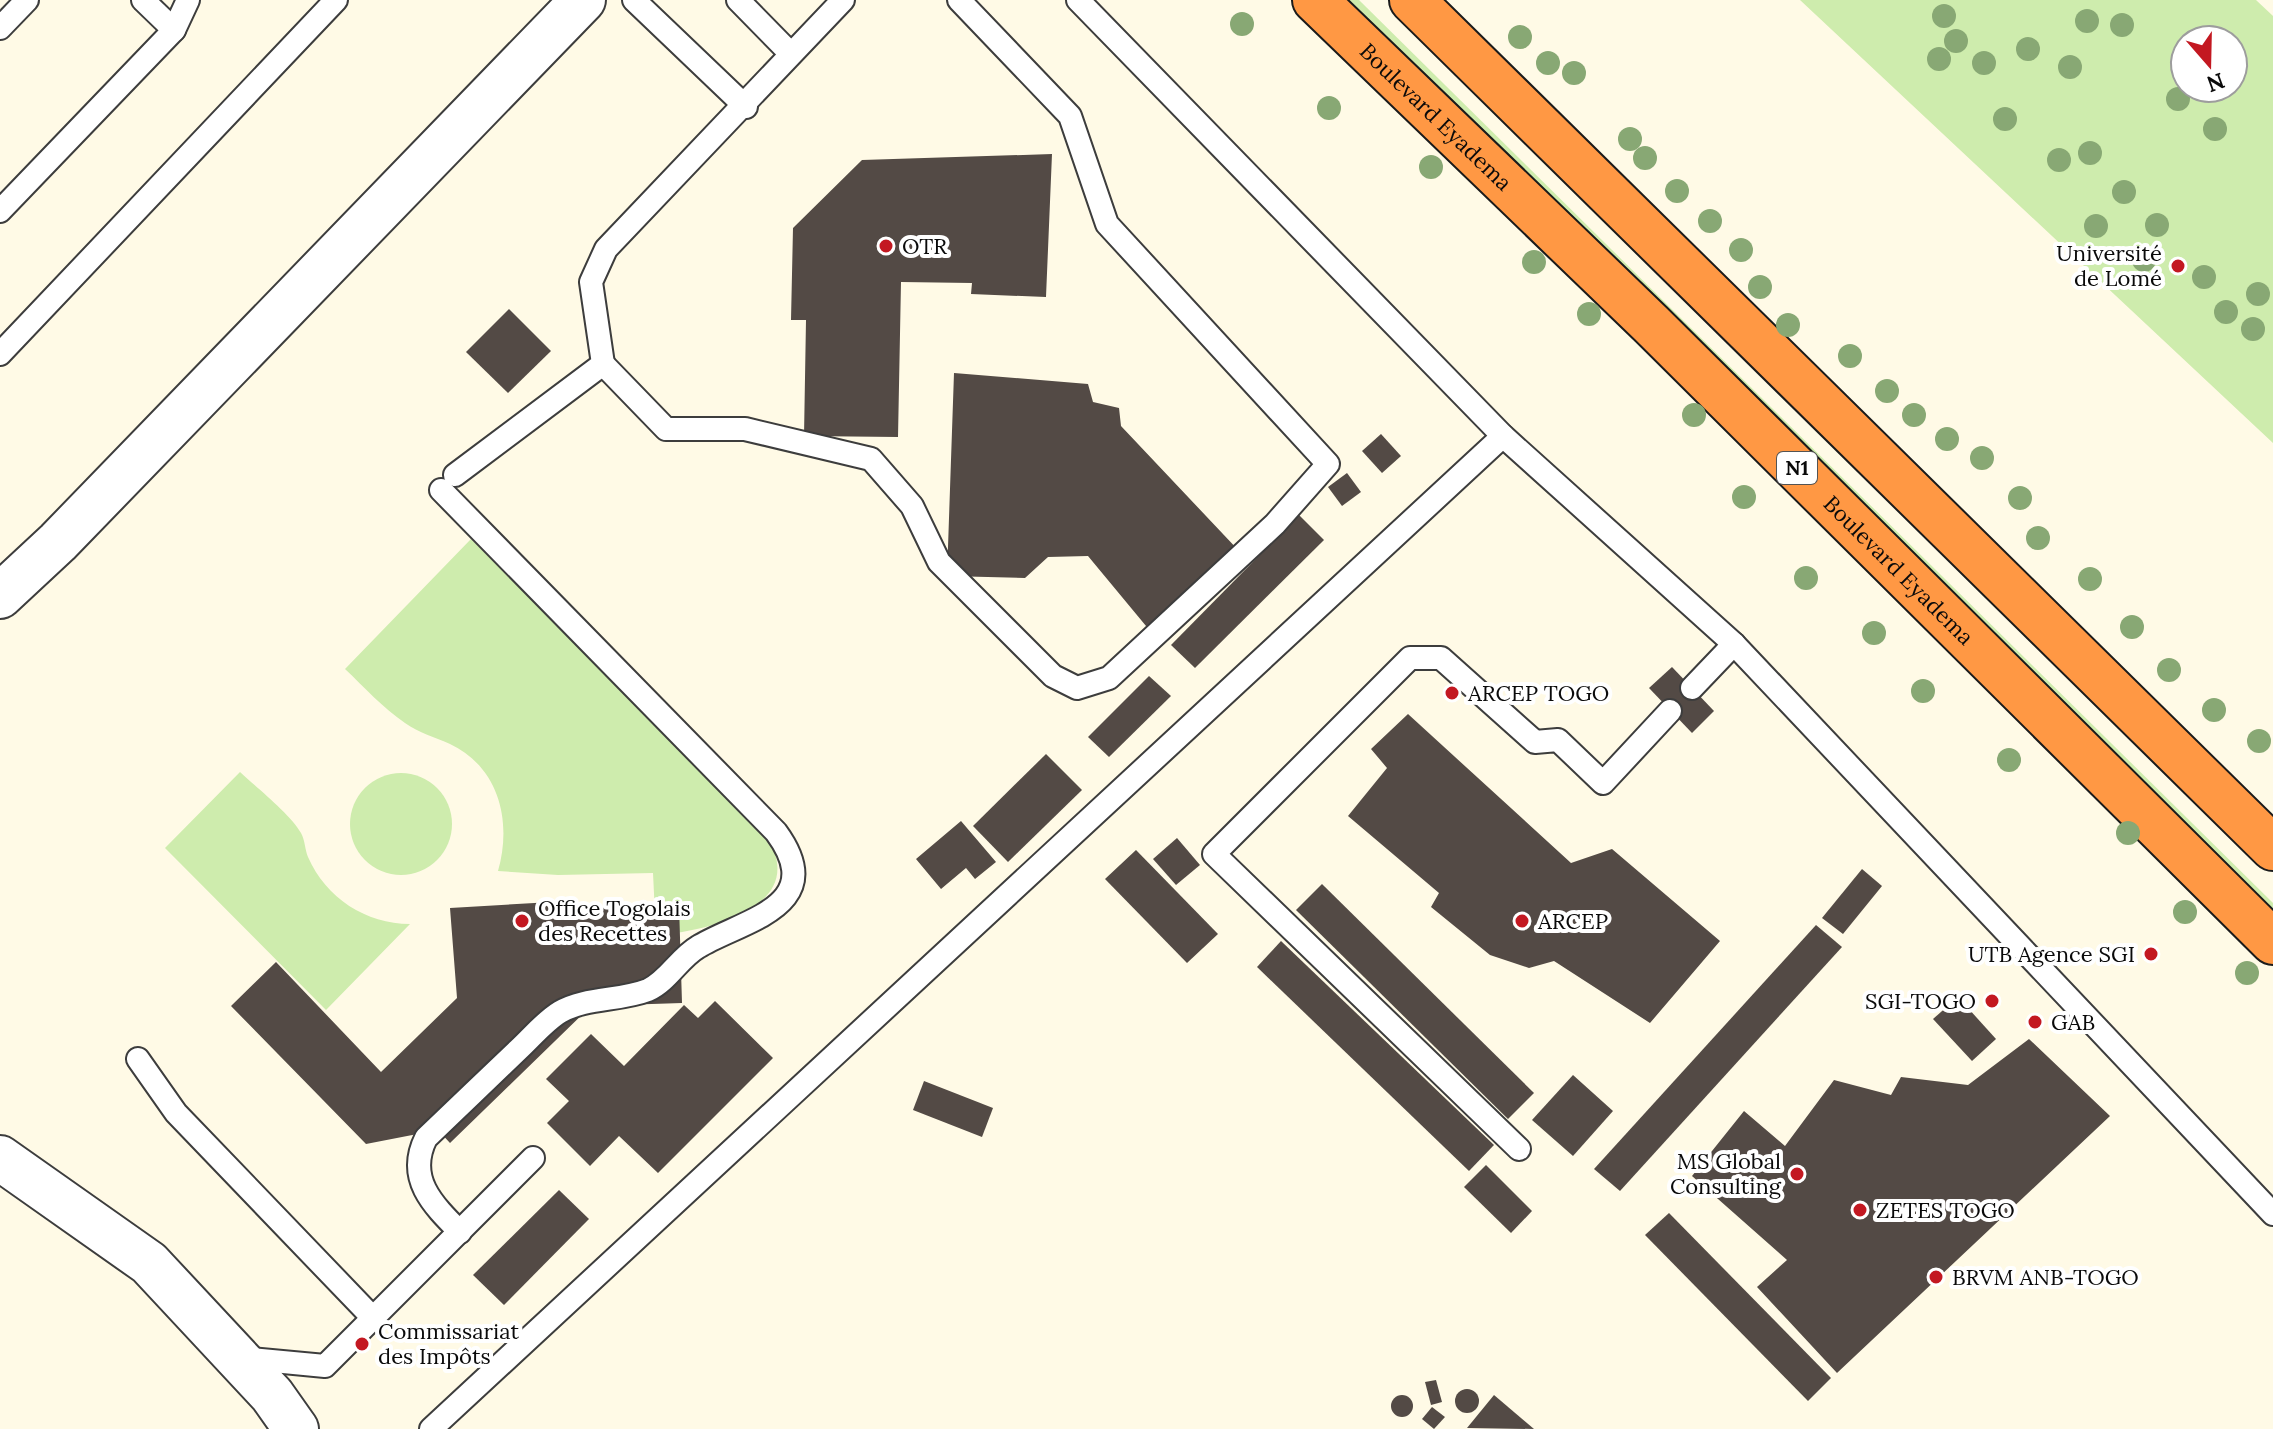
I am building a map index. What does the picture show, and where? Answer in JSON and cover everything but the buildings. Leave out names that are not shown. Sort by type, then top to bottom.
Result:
[{"type":"highway","name":"Boulevard Eyadema","points":[[1315,0],[1662,335],[2273,942]]},
{"type":"highway","points":[[1412,0],[2273,848]]},
{"type":"street","points":[[0,596],[58,542],[583,0]]},
{"type":"street","points":[[0,1158],[149,1263],[272,1395],[296,1429]]},
{"type":"lane","points":[[0,28],[27,0]]},
{"type":"lane","points":[[143,0],[174,30]]},
{"type":"lane","points":[[0,211],[174,30],[188,0]]},
{"type":"lane","points":[[0,354],[336,0]]},
{"type":"lane","points":[[634,0],[746,107]]},
{"type":"lane","points":[[738,0],[790,53]]},
{"type":"lane","points":[[843,0],[790,53],[746,107],[606,249],[591,282],[603,364],[666,429],[745,429],[871,459],[912,506],[939,562],[1053,676],[1077,688],[1109,678],[1297,501],[1328,464],[1107,224],[1070,116],[959,0]]},
{"type":"lane","points":[[1078,0],[1503,436],[1734,644],[2273,1214]]},
{"type":"lane","points":[[460,1232],[433,1204],[418,1174],[417,1160],[426,1138],[557,1013],[586,1003],[625,997],[658,984],[683,957],[701,945],[771,913],[786,894],[792,872],[790,857],[776,832],[448,482],[603,364]]},
{"type":"lane","points":[[431,1429],[1503,436]]},
{"type":"lane","points":[[1692,688],[1734,644]]},
{"type":"lane","points":[[1519,1149],[1214,854],[1410,658],[1441,658],[1535,742],[1558,740],[1603,783],[1670,711]]},
{"type":"lane","points":[[138,1059],[176,1113],[373,1318]]},
{"type":"lane","points":[[237,1358],[325,1366],[533,1158]]},
{"type":"green space","points":[[1334,0],[1359,0],[2273,903],[2273,923]]},
{"type":"green space","name":"Université de Lomé","points":[[1800,0],[2256,0],[2273,16],[2273,443]]},
{"type":"green space","points":[[471,539],[767,837],[777,861],[775,882],[764,898],[746,912],[700,928],[656,935],[653,873],[558,875],[498,871],[502,852],[502,816],[498,798],[481,767],[450,744],[405,723],[345,669]]},
{"type":"green space","points":[[240,772],[296,826],[316,872],[337,896],[363,914],[410,924],[326,1010],[165,848]]},
{"type":"green space","points":[[401,773],[420,777],[437,788],[448,805],[452,824],[448,843],[437,860],[420,871],[401,875],[382,871],[365,860],[354,843],[350,824],[354,805],[365,788],[382,777]]},
{"type":"place","name":"OTR","points":[[886,246]]},
{"type":"place","name":"Université de Lomé","points":[[2178,266]]},
{"type":"place","name":"ARCEP TOGO","points":[[1452,693]]},
{"type":"place","name":"Office Togolais des Recettes","points":[[522,921]]},
{"type":"place","name":"ARCEP","points":[[1522,921]]},
{"type":"place","name":"UTB Agence SGI","points":[[2151,954]]},
{"type":"place","name":"SGI-TOGO","points":[[1992,1001]]},
{"type":"place","name":"GAB","points":[[2035,1022]]},
{"type":"place","name":"MS Global Consulting","points":[[1797,1174]]},
{"type":"place","name":"ZETES TOGO","points":[[1860,1210]]},
{"type":"place","name":"BRVM ANB-TOGO","points":[[1936,1277]]},
{"type":"place","name":"Commissariat des Impôts","points":[[362,1344]]}]
